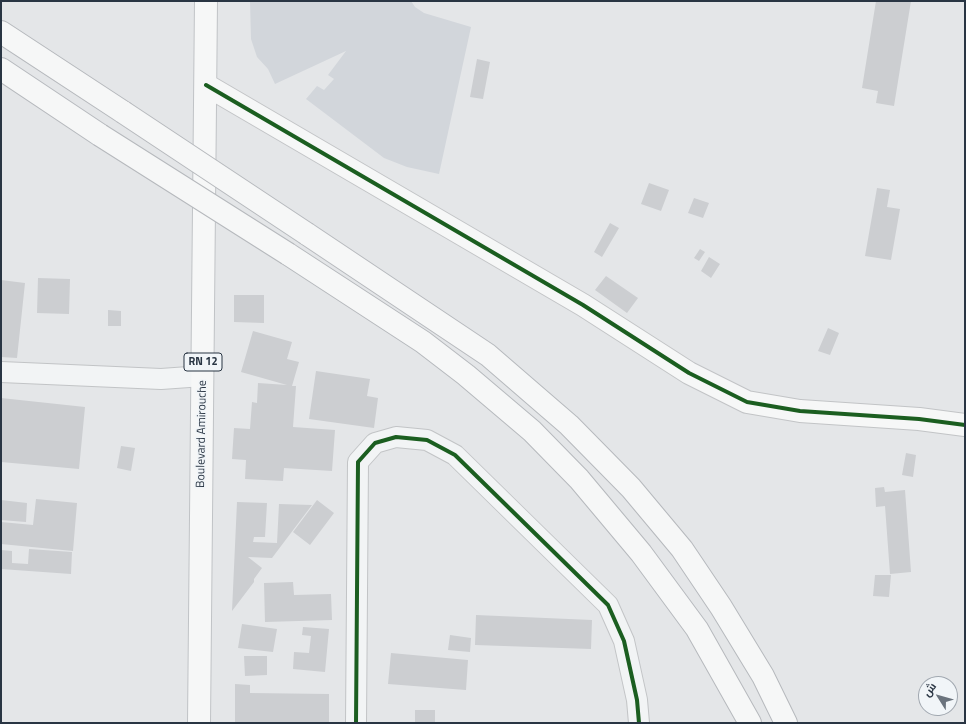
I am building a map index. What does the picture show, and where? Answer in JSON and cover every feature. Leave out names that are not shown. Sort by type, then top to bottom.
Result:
[{"type":"main road","name":"Boulevard Amirouche","points":[[199,723],[206,1]]},
{"type":"main road","points":[[1,32],[488,355],[569,425],[631,488],[682,549],[721,607],[760,670],[786,723]]},
{"type":"main road","points":[[1,69],[100,135],[288,254],[423,342],[466,374],[532,431],[579,479],[641,553],[697,629],[750,723]]},
{"type":"main road","points":[[206,84],[583,305],[689,373],[747,402],[800,411],[919,419],[965,425]]},
{"type":"street","points":[[1,372],[161,379],[203,376]]},
{"type":"street","points":[[356,723],[358,462],[375,442],[396,437],[427,440],[454,455],[608,605],[624,641],[637,700],[639,723]]},
{"type":"shaded area","points":[[250,1],[411,1],[415,7],[424,13],[471,27],[439,174],[407,167],[384,158],[306,99],[317,86],[324,90],[334,79],[328,75],[346,51],[275,84],[268,69],[257,57],[251,39]]},
{"type":"building","points":[[876,1],[911,1],[894,106],[876,103],[878,91],[862,88]]},
{"type":"building","points":[[477,59],[490,62],[483,99],[470,97]]},
{"type":"building","points":[[649,183],[669,190],[661,211],[641,204]]},
{"type":"building","points":[[877,188],[890,190],[887,207],[900,209],[891,260],[865,256]]},
{"type":"building","points":[[694,198],[709,203],[703,218],[688,213]]},
{"type":"building","points":[[610,223],[619,228],[602,257],[594,252]]},
{"type":"building","points":[[700,249],[705,252],[699,261],[694,258]]},
{"type":"building","points":[[709,257],[720,264],[711,278],[701,271]]},
{"type":"building","points":[[606,276],[638,298],[627,313],[595,290]]},
{"type":"building","points":[[38,278],[70,279],[69,314],[37,313]]},
{"type":"building","points":[[1,280],[25,283],[17,358],[1,357]]},
{"type":"building","points":[[234,295],[264,295],[264,323],[234,322]]},
{"type":"building","points":[[108,310],[121,311],[121,326],[108,326]]},
{"type":"building","points":[[828,328],[839,333],[830,355],[818,351]]},
{"type":"building","points":[[253,331],[292,342],[287,359],[299,362],[292,386],[296,386],[293,427],[335,430],[332,471],[284,468],[283,481],[245,479],[246,460],[232,459],[234,428],[250,429],[252,402],[257,403],[258,383],[287,385],[241,372]]},
{"type":"building","points":[[316,371],[370,379],[367,396],[378,398],[374,428],[309,419]]},
{"type":"building","points":[[1,398],[85,407],[79,469],[1,462]]},
{"type":"building","points":[[121,446],[135,448],[131,471],[117,468]]},
{"type":"building","points":[[906,453],[916,455],[913,477],[902,475]]},
{"type":"building","points":[[884,487],[885,492],[905,490],[911,572],[890,574],[885,506],[876,507],[875,488]]},
{"type":"building","points":[[36,499],[77,503],[73,551],[1,544],[1,522],[33,525]]},
{"type":"building","points":[[1,500],[27,503],[26,522],[1,520]]},
{"type":"building","points":[[317,500],[334,513],[310,545],[293,532]]},
{"type":"building","points":[[237,502],[267,503],[265,537],[254,537],[253,542],[277,543],[279,504],[312,505],[272,558],[248,557],[262,568],[254,579],[254,582],[232,611]]},
{"type":"building","points":[[29,549],[72,552],[71,574],[1,569],[1,550],[12,551],[12,563],[28,564]]},
{"type":"building","points":[[875,575],[891,575],[889,597],[873,596]]},
{"type":"building","points":[[293,582],[294,595],[331,594],[332,620],[265,622],[264,583]]},
{"type":"building","points":[[476,615],[592,620],[591,649],[475,645]]},
{"type":"building","points":[[242,624],[277,629],[273,652],[238,648]]},
{"type":"building","points":[[303,627],[329,629],[325,672],[293,669],[294,652],[309,653],[311,636],[302,635]]},
{"type":"building","points":[[450,635],[471,638],[470,652],[448,650]]},
{"type":"building","points":[[391,653],[468,660],[466,690],[388,684]]},
{"type":"building","points":[[244,656],[267,656],[267,675],[245,676]]},
{"type":"building","points":[[235,684],[250,685],[250,693],[329,694],[329,723],[235,723]]},
{"type":"building","points":[[415,710],[435,710],[435,722],[415,722]]},
{"type":"cycle path","points":[[206,85],[583,305],[689,373],[747,402],[800,411],[919,419],[965,425]]},
{"type":"cycle path","points":[[356,723],[358,462],[375,443],[396,437],[427,440],[455,455],[608,605],[624,641],[637,700],[639,723]]}]
